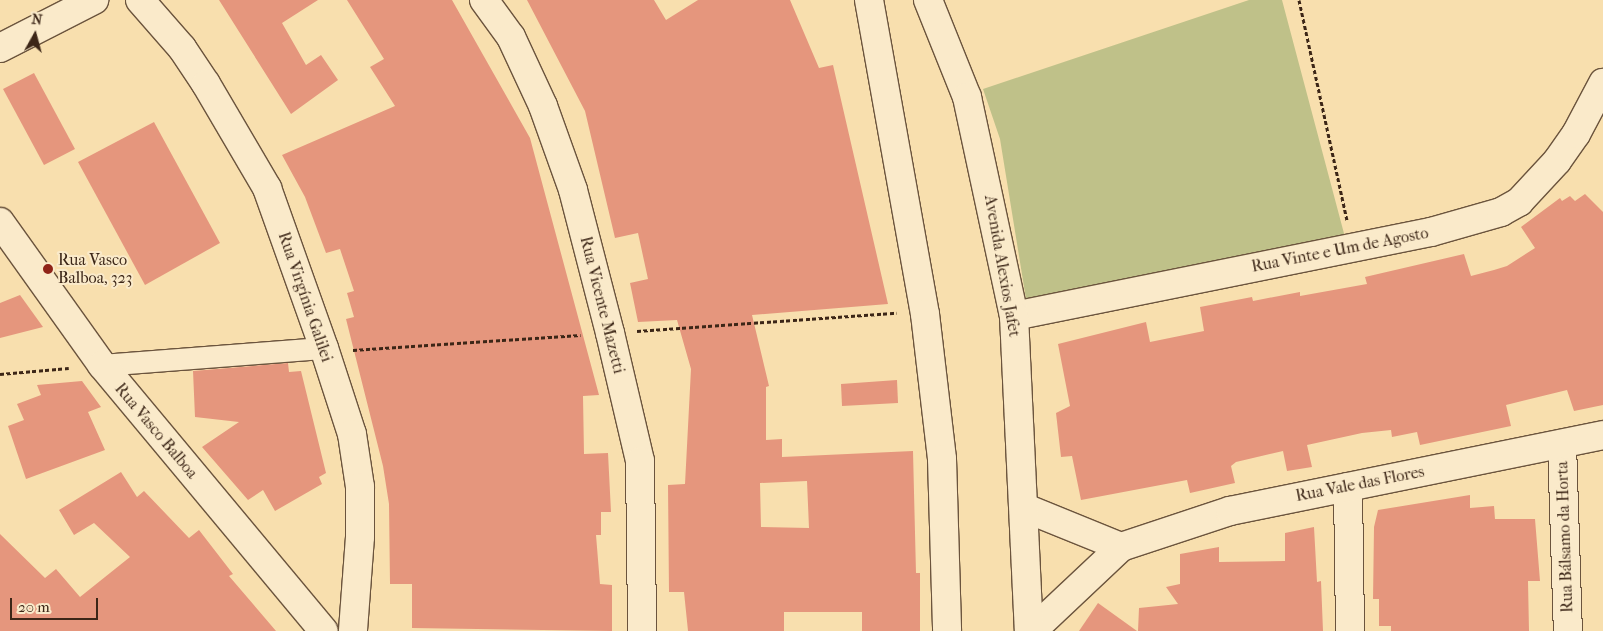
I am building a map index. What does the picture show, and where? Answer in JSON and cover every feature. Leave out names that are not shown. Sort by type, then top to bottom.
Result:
[{"type":"street","points":[[0,48],[94,0]]},
{"type":"street","name":"Rua Virgínia Galilei","points":[[140,0],[182,48],[206,84],[267,188],[325,350],[352,434],[360,486],[353,631]]},
{"type":"street","name":"Rua Vicente Mazetti","points":[[484,0],[511,37],[543,106],[572,190],[610,333],[640,461],[642,631]]},
{"type":"street","points":[[869,0],[925,314],[942,459],[948,631]]},
{"type":"street","name":"Avenida Alexios Jafet","points":[[928,0],[967,97],[1014,316],[1026,508],[1031,631]]},
{"type":"street","name":"Rua Vinte e Um de Agosto","points":[[1014,316],[1353,248],[1474,221],[1519,202],[1557,161],[1576,134],[1603,83]]},
{"type":"street","name":"Rua Vasco Balboa","points":[[0,222],[102,365],[324,631]]},
{"type":"street","points":[[102,365],[325,350]]},
{"type":"street","name":"Rua Vale das Flores","points":[[1031,631],[1121,547],[1230,511],[1603,435]]},
{"type":"street","name":"Rua Bálsamo da Horta","points":[[1562,444],[1568,631]]},
{"type":"street","points":[[1348,487],[1350,631]]},
{"type":"street","points":[[1026,508],[1121,547]]},
{"type":"path","points":[[1299,0],[1353,248]]},
{"type":"path","points":[[325,350],[610,333],[905,312],[925,314]]},
{"type":"path","points":[[0,374],[102,365]]},
{"type":"green space","points":[[1249,0],[1282,0],[1346,241],[1026,299],[1000,139],[983,89]]},
{"type":"building","points":[[219,0],[318,0],[282,23],[306,65],[321,55],[338,80],[291,114]]},
{"type":"building","points":[[347,0],[452,0],[530,138],[599,395],[583,396],[584,454],[608,453],[611,512],[601,512],[601,535],[596,535],[600,584],[612,585],[612,631],[412,628],[412,584],[390,584],[389,504],[383,466],[346,319],[354,317],[347,293],[354,291],[340,249],[326,253],[305,197],[282,155],[395,106],[370,67],[384,59]]},
{"type":"building","points":[[527,0],[654,0],[666,20],[698,0],[790,0],[819,68],[833,65],[888,304],[752,315],[769,386],[766,387],[766,440],[782,439],[782,457],[913,451],[916,573],[920,573],[920,631],[862,631],[862,612],[784,612],[784,631],[688,631],[684,592],[669,592],[668,485],[685,484],[691,369],[677,320],[638,322],[630,283],[648,279],[638,233],[615,238],[585,111]],"holes":[[[807,481],[809,528],[761,527],[760,483]]]},
{"type":"building","points":[[34,73],[75,149],[44,165],[3,89]]},
{"type":"building","points":[[154,122],[220,243],[145,285],[78,162]]},
{"type":"building","points":[[1585,194],[1603,212],[1603,405],[1574,411],[1567,390],[1506,405],[1511,426],[1420,445],[1417,432],[1392,437],[1391,430],[1362,433],[1307,445],[1312,467],[1287,471],[1283,451],[1236,462],[1231,466],[1235,483],[1190,493],[1187,480],[1081,500],[1072,456],[1061,457],[1056,413],[1070,406],[1058,344],[1146,322],[1150,342],[1204,331],[1200,307],[1252,297],[1253,301],[1300,292],[1300,296],[1367,284],[1365,277],[1464,254],[1471,276],[1494,270],[1507,266],[1535,248],[1521,227],[1560,198],[1562,201],[1570,196],[1575,201]]},
{"type":"building","points":[[20,295],[43,327],[0,338],[0,303]]},
{"type":"building","points":[[288,363],[289,372],[301,371],[326,473],[319,477],[322,484],[275,511],[263,490],[248,500],[202,447],[239,422],[195,417],[193,371]]},
{"type":"building","points":[[897,380],[898,403],[842,406],[841,384]]},
{"type":"building","points":[[82,381],[101,407],[88,412],[105,450],[26,479],[8,426],[24,420],[17,404],[41,395],[37,385]]},
{"type":"building","points":[[121,472],[137,497],[144,491],[189,538],[199,530],[233,574],[229,576],[276,631],[0,631],[0,534],[45,578],[56,569],[80,597],[130,557],[94,523],[74,535],[59,510]]},
{"type":"building","points":[[1470,495],[1470,508],[1494,506],[1495,519],[1535,519],[1540,581],[1528,581],[1529,631],[1391,631],[1391,626],[1379,626],[1379,599],[1373,599],[1374,527],[1378,510]]},
{"type":"building","points":[[1314,527],[1317,582],[1321,581],[1323,631],[1138,631],[1139,608],[1178,604],[1166,587],[1180,584],[1180,554],[1219,547],[1219,562],[1285,561],[1285,533]]},
{"type":"building","points":[[1098,603],[1137,631],[1079,631]]},
{"type":"place","name":"Rua Vasco Balboa, 323","points":[[48,269]]}]
